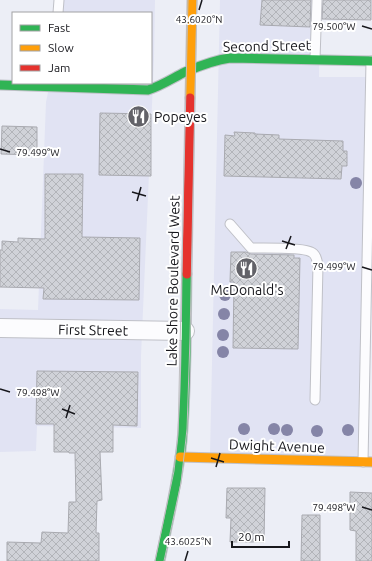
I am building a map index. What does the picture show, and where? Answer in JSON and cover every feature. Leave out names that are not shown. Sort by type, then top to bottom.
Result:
[{"type":"street","name":"Lake Shore Boulevard West","points":[[160,561],[176,486],[183,433],[185,396],[192,0]]},
{"type":"street","name":"Second Street","points":[[0,86],[58,85],[148,90],[221,59],[315,59],[371,61]]},
{"type":"street","name":"First Street","points":[[0,328],[185,332]]},
{"type":"street","name":"Dwight Avenue","points":[[180,457],[368,462]]},
{"type":"lane","points":[[58,0],[58,12]]},
{"type":"lane","points":[[315,59],[317,0]]},
{"type":"lane","points":[[368,462],[371,61]]},
{"type":"lane","points":[[230,224],[251,248],[303,249],[312,252],[317,258],[316,400]]},
{"type":"shaded area","points":[[57,0],[155,0],[154,59],[141,356],[141,428],[37,426],[36,451],[0,452],[0,309],[38,310],[46,102],[50,84],[152,84],[152,12],[56,12]]},
{"type":"shaded area","points":[[220,0],[320,0],[319,77],[371,77],[363,456],[210,454]]},
{"type":"building","points":[[262,0],[311,0],[310,27],[260,25]]},
{"type":"building","points":[[323,0],[371,0],[371,20],[322,19]]},
{"type":"building","points":[[100,113],[151,114],[151,176],[99,175]]},
{"type":"building","points":[[2,126],[37,127],[37,155],[1,154]]},
{"type":"building","points":[[234,132],[279,135],[279,139],[343,141],[343,151],[347,151],[347,166],[342,166],[341,179],[224,176],[225,135],[235,136]]},
{"type":"building","points":[[45,174],[83,174],[82,237],[140,238],[139,300],[43,299],[44,288],[0,287],[0,250],[2,250],[2,241],[18,242],[18,238],[45,239]]},
{"type":"building","points":[[231,252],[294,255],[294,258],[300,258],[298,349],[233,348],[234,282],[230,282]]},
{"type":"building","points":[[37,371],[138,372],[137,426],[113,425],[113,452],[100,452],[102,500],[97,501],[96,533],[99,533],[99,561],[7,561],[7,542],[41,543],[42,532],[68,533],[69,502],[76,502],[75,453],[54,452],[54,424],[36,424]]},
{"type":"building","points":[[227,488],[265,488],[264,542],[230,542],[231,518],[226,518]]},
{"type":"building","points":[[350,492],[372,493],[372,561],[356,561],[356,531],[350,530]]},
{"type":"building","points":[[302,515],[320,515],[320,561],[301,561]]},
{"type":"tram line","points":[[155,561],[174,471],[178,435],[188,0]]},
{"type":"tram line","points":[[164,561],[181,483],[187,429],[197,0]]},
{"type":"traffic: fast","points":[[0,85],[148,90],[185,72],[213,62],[230,58],[372,61]]},
{"type":"traffic: fast","points":[[160,561],[175,486],[184,420],[187,274]]},
{"type":"traffic: slow","points":[[190,98],[192,0]]},
{"type":"traffic: slow","points":[[180,457],[372,462]]},
{"type":"traffic: jam","points":[[187,274],[190,98]]},
{"type":"place","name":"Popeyes","points":[[138,117]]},
{"type":"place","name":"McDonald's","points":[[247,268]]}]
